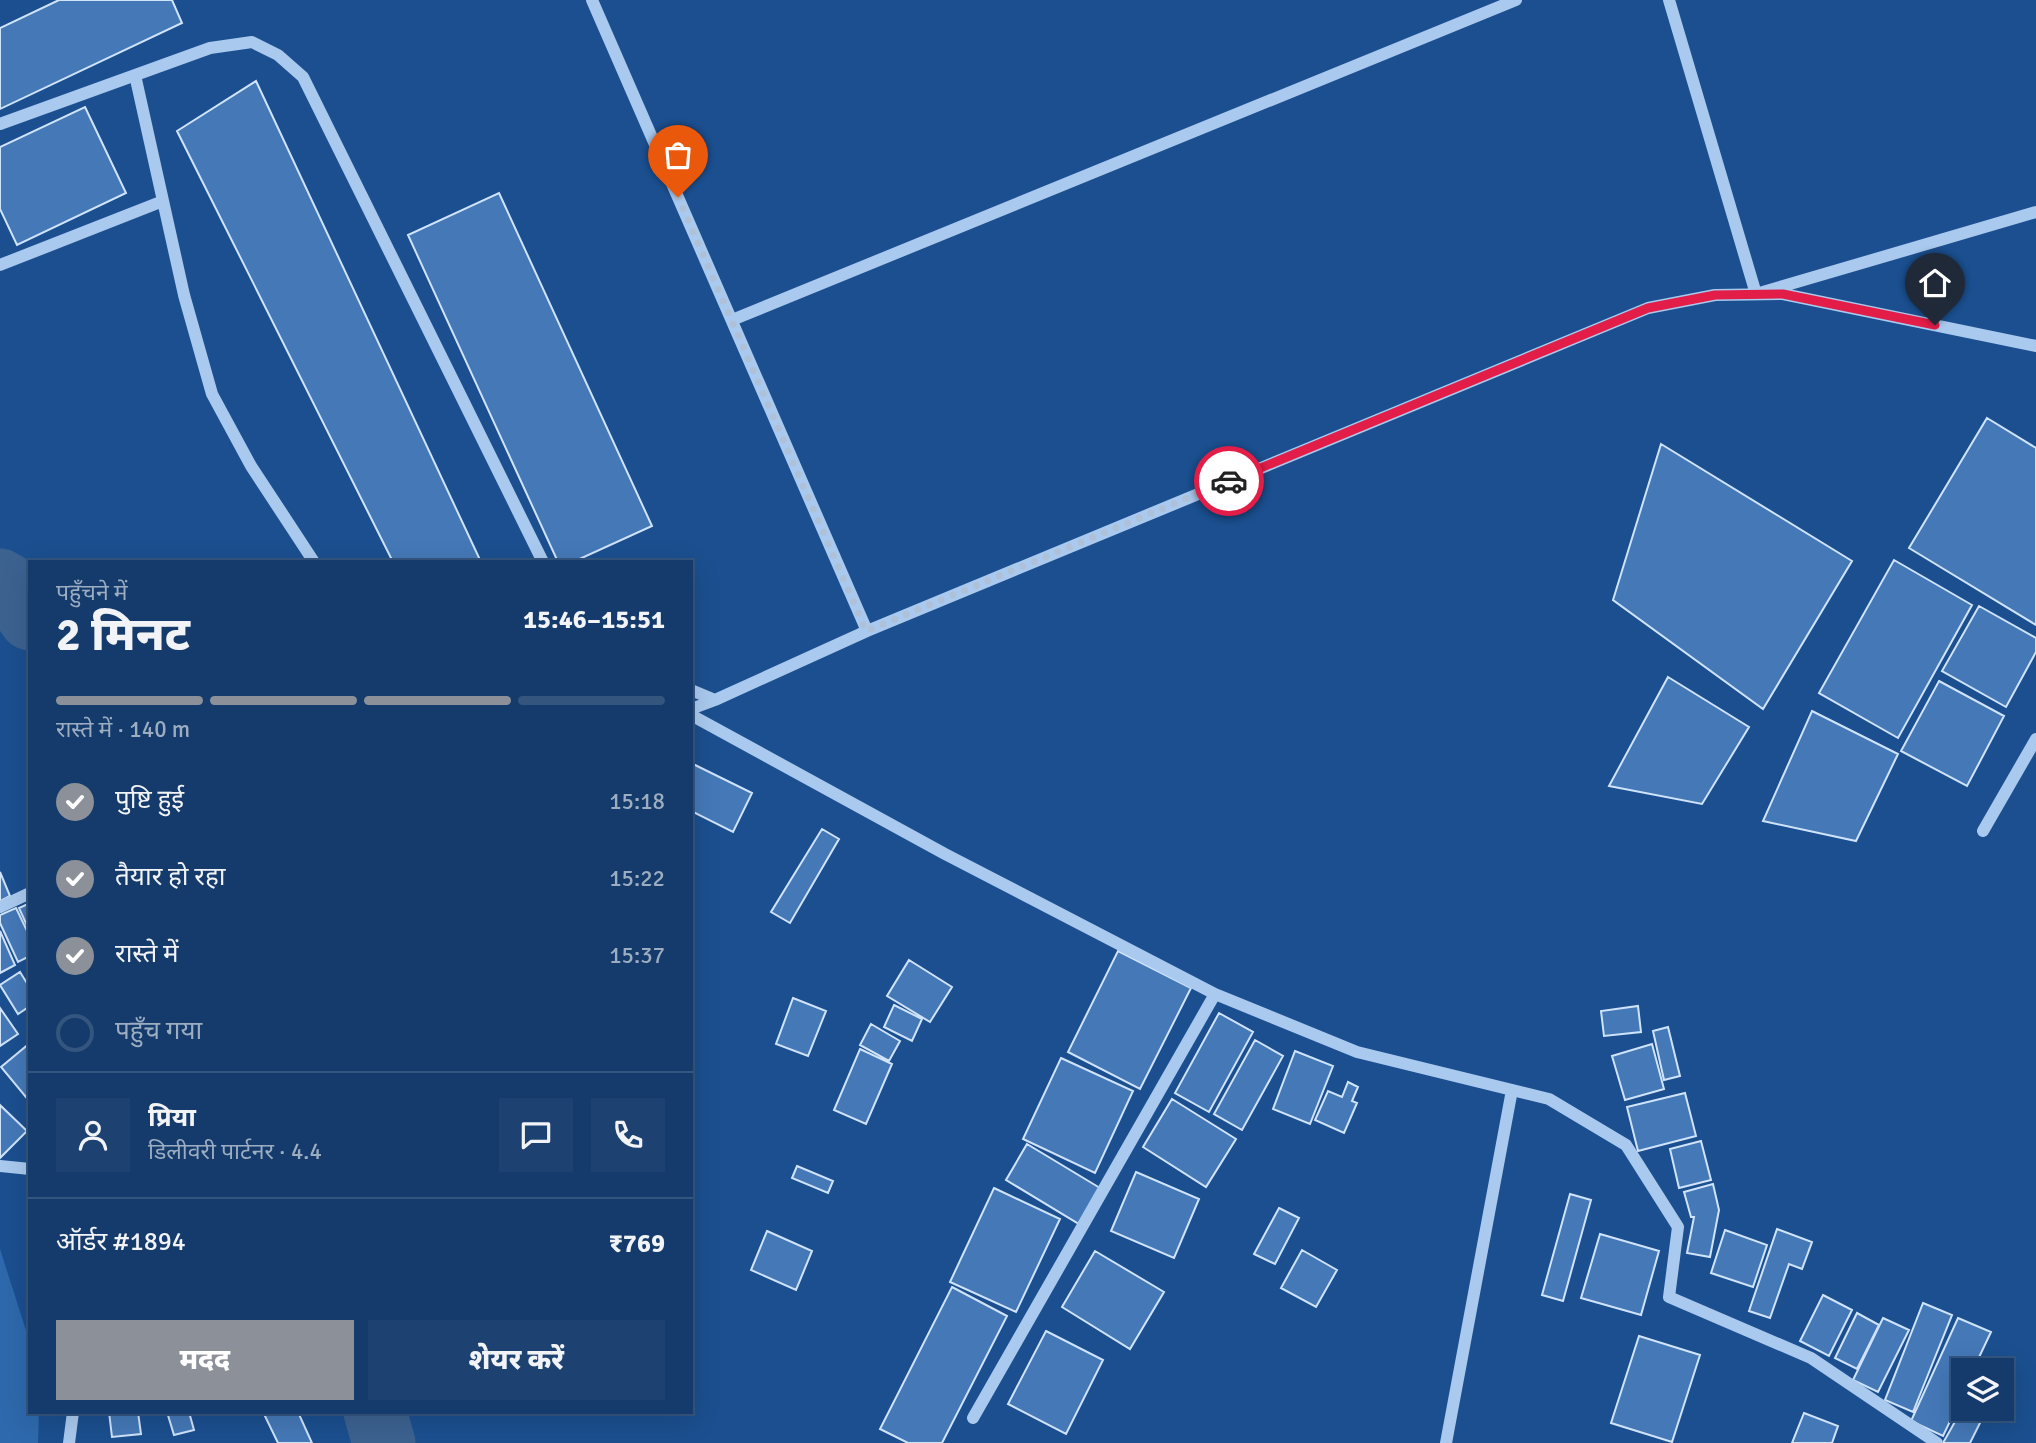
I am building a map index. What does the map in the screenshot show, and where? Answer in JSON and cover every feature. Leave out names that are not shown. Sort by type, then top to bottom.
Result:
[{"type":"street","points":[[592,0],[866,631]]},
{"type":"street","points":[[732,320],[1516,0]]},
{"type":"street","points":[[1669,0],[1756,294]]},
{"type":"street","points":[[0,124],[210,47],[253,42],[278,55],[303,77],[542,560]]},
{"type":"street","points":[[135,75],[184,295],[212,394],[251,466],[313,560]]},
{"type":"street","points":[[0,265],[163,201]]},
{"type":"street","points":[[1756,294],[2036,212]]},
{"type":"street","points":[[693,708],[866,631],[1648,308],[1715,295],[1783,294],[2036,346]]},
{"type":"street","points":[[693,691],[716,700]]},
{"type":"street","points":[[693,716],[945,855],[1215,994],[1357,1052],[1549,1099],[1626,1145],[1678,1227],[1669,1297],[1811,1358],[1937,1443]]},
{"type":"street","points":[[1983,831],[2036,739]]},
{"type":"street","points":[[0,907],[28,894]]},
{"type":"street","points":[[973,1418],[1215,994]]},
{"type":"street","points":[[1446,1443],[1512,1090]]},
{"type":"street","points":[[0,1166],[28,1169]]},
{"type":"street","points":[[69,1443],[73,1414]]},
{"type":"shaded area","points":[[0,1249],[28,1337],[28,1414],[39,1414],[38,1443],[0,1443]]},
{"type":"building","points":[[59,0],[172,0],[182,23],[0,109],[0,28]]},
{"type":"building","points":[[256,81],[480,560],[392,560],[177,131]]},
{"type":"building","points":[[85,107],[126,193],[17,245],[0,209],[0,147]]},
{"type":"building","points":[[499,193],[652,526],[577,560],[557,560],[408,235]]},
{"type":"building","points":[[1987,418],[2036,448],[2036,625],[1909,548]]},
{"type":"building","points":[[1661,444],[1852,561],[1763,709],[1613,600]]},
{"type":"building","points":[[1894,560],[1972,605],[1898,738],[1819,693]]},
{"type":"building","points":[[1979,606],[2036,638],[2036,652],[2006,707],[1942,671]]},
{"type":"building","points":[[1668,677],[1749,727],[1702,804],[1609,786]]},
{"type":"building","points":[[1939,681],[2004,716],[1967,786],[1901,751]]},
{"type":"building","points":[[1812,711],[1898,754],[1856,841],[1763,821]]},
{"type":"building","points":[[693,764],[752,793],[733,832],[693,812]]},
{"type":"building","points":[[822,829],[839,839],[790,923],[771,912]]},
{"type":"building","points":[[0,872],[10,896],[0,901]]},
{"type":"building","points":[[28,904],[28,928],[19,908]]},
{"type":"building","points":[[16,908],[28,933],[28,957],[18,962],[0,923],[0,915]]},
{"type":"building","points":[[0,931],[15,965],[0,973]]},
{"type":"building","points":[[1118,951],[1191,988],[1140,1089],[1068,1052]]},
{"type":"building","points":[[909,960],[952,987],[930,1022],[887,996]]},
{"type":"building","points":[[20,972],[28,985],[28,1007],[18,1014],[0,985]]},
{"type":"building","points":[[793,998],[826,1011],[808,1056],[776,1044]]},
{"type":"building","points":[[894,1005],[922,1019],[912,1041],[884,1027]]},
{"type":"building","points":[[1638,1006],[1641,1032],[1604,1036],[1601,1011]]},
{"type":"building","points":[[0,1008],[18,1034],[0,1046]]},
{"type":"building","points":[[1219,1013],[1253,1032],[1209,1112],[1175,1093]]},
{"type":"building","points":[[871,1024],[900,1041],[889,1061],[860,1045]]},
{"type":"building","points":[[1668,1027],[1680,1076],[1664,1080],[1653,1031]]},
{"type":"building","points":[[1255,1040],[1283,1056],[1242,1130],[1214,1114]]},
{"type":"building","points":[[1652,1044],[1664,1089],[1625,1100],[1612,1056]]},
{"type":"building","points":[[28,1045],[28,1100],[1,1067]]},
{"type":"building","points":[[860,1049],[892,1064],[866,1124],[834,1110]]},
{"type":"building","points":[[1295,1051],[1333,1066],[1310,1124],[1273,1109]]},
{"type":"building","points":[[1061,1058],[1133,1091],[1095,1173],[1023,1139]]},
{"type":"building","points":[[1348,1082],[1358,1087],[1352,1101],[1357,1103],[1344,1133],[1315,1120],[1328,1091],[1342,1097]]},
{"type":"building","points":[[1685,1093],[1696,1136],[1638,1151],[1627,1107]]},
{"type":"building","points":[[1172,1099],[1236,1139],[1206,1187],[1143,1147]]},
{"type":"building","points":[[0,1105],[27,1131],[0,1158]]},
{"type":"building","points":[[1701,1141],[1711,1180],[1679,1188],[1670,1149]]},
{"type":"building","points":[[1027,1144],[1100,1188],[1079,1224],[1006,1180]]},
{"type":"building","points":[[797,1166],[833,1181],[828,1193],[792,1178]]},
{"type":"building","points":[[1136,1172],[1199,1199],[1174,1258],[1111,1231]]},
{"type":"building","points":[[1713,1184],[1719,1210],[1710,1257],[1687,1253],[1694,1217],[1691,1217],[1684,1192]]},
{"type":"building","points":[[994,1188],[1060,1219],[1016,1312],[950,1282]]},
{"type":"building","points":[[1570,1194],[1591,1200],[1563,1301],[1542,1295]]},
{"type":"building","points":[[1279,1208],[1299,1218],[1275,1264],[1254,1254]]},
{"type":"building","points":[[1777,1229],[1812,1242],[1802,1269],[1789,1264],[1770,1318],[1749,1311]]},
{"type":"building","points":[[1725,1230],[1767,1245],[1753,1287],[1711,1273]]},
{"type":"building","points":[[767,1231],[812,1251],[796,1290],[751,1270]]},
{"type":"building","points":[[1600,1234],[1659,1251],[1641,1315],[1581,1298]]},
{"type":"building","points":[[1302,1250],[1337,1270],[1316,1307],[1281,1288]]},
{"type":"building","points":[[1095,1251],[1164,1292],[1130,1349],[1062,1307]]},
{"type":"building","points":[[952,1287],[1007,1316],[942,1443],[908,1443],[880,1429]]},
{"type":"building","points":[[1823,1295],[1852,1310],[1829,1356],[1800,1341]]},
{"type":"building","points":[[1923,1303],[1952,1315],[1913,1412],[1885,1400]]},
{"type":"building","points":[[1857,1313],[1879,1325],[1857,1369],[1835,1358]]},
{"type":"building","points":[[1883,1318],[1909,1330],[1878,1392],[1853,1380]]},
{"type":"building","points":[[1958,1318],[1991,1332],[1979,1358],[1951,1358],[1951,1419],[1943,1436],[1911,1421]]},
{"type":"building","points":[[1046,1331],[1103,1360],[1066,1434],[1008,1404]]},
{"type":"building","points":[[1639,1336],[1700,1355],[1672,1442],[1611,1423]]},
{"type":"building","points":[[1804,1413],[1838,1426],[1832,1443],[1792,1443]]},
{"type":"building","points":[[109,1414],[138,1414],[141,1434],[112,1437]]},
{"type":"building","points":[[168,1414],[190,1414],[194,1430],[174,1435]]},
{"type":"building","points":[[264,1414],[299,1414],[312,1443],[278,1443]]},
{"type":"building","points":[[1955,1421],[1981,1421],[1970,1443],[1943,1443]]},
{"type":"waterway","points":[[0,580],[7,584],[28,616]]},
{"type":"waterway","points":[[376,1414],[384,1443]]},
{"type":"way so far","points":[[678,197],[866,631],[1229,481]]},
{"type":"route","points":[[1229,481],[1648,308],[1715,295],[1783,294],[1935,325]]}]
